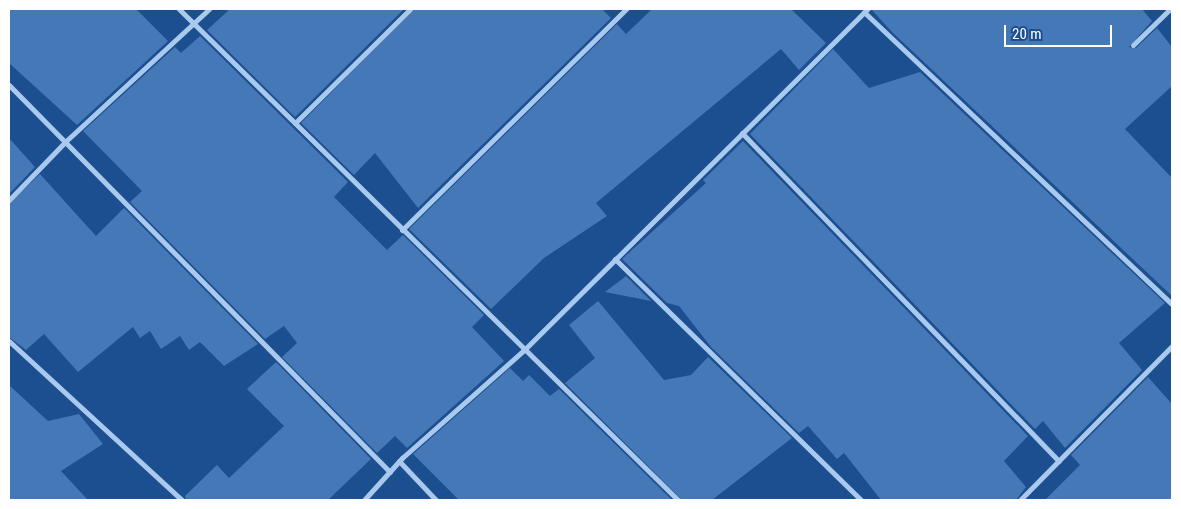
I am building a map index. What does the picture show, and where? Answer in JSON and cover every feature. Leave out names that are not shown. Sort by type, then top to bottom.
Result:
[{"type":"street","points":[[179,9],[678,500]]},
{"type":"street","points":[[9,200],[66,141],[209,9]]},
{"type":"street","points":[[294,123],[410,9]]},
{"type":"street","points":[[402,230],[626,9]]},
{"type":"street","points":[[1133,45],[1170,9]]},
{"type":"street","points":[[364,500],[399,461],[524,350],[866,10],[1172,304]]},
{"type":"street","points":[[9,85],[390,472]]},
{"type":"street","points":[[742,133],[1059,461]]},
{"type":"street","points":[[615,259],[861,500]]},
{"type":"street","points":[[9,341],[182,500]]},
{"type":"street","points":[[1020,500],[1172,349]]},
{"type":"street","points":[[399,461],[436,500]]},
{"type":"building","points":[[9,9],[136,9],[168,41],[77,125],[9,63]]},
{"type":"building","points":[[230,9],[404,9],[295,117],[207,30]]},
{"type":"building","points":[[414,9],[602,9],[611,18],[418,208],[375,153],[354,175],[301,123]]},
{"type":"building","points":[[652,9],[791,9],[826,43],[799,70],[781,49],[596,203],[607,216],[544,258],[491,309],[409,229],[617,24],[626,34]]},
{"type":"building","points":[[871,9],[1142,9],[1152,21],[1129,47],[1136,48],[1157,28],[1172,47],[1172,86],[1125,129],[1172,178],[1172,296],[892,32]]},
{"type":"building","points":[[200,36],[348,182],[334,197],[387,250],[403,235],[484,315],[472,327],[504,361],[407,448],[395,436],[377,453],[282,357],[297,343],[284,326],[265,339],[130,202],[142,191],[83,131],[175,47],[181,53]]},
{"type":"building","points":[[833,49],[869,88],[920,72],[1165,303],[1119,343],[1142,370],[1065,448],[1043,421],[1035,429],[750,134]]},
{"type":"building","points":[[9,138],[35,167],[9,194]]},
{"type":"building","points":[[743,141],[1028,436],[1004,461],[1026,487],[1016,500],[881,500],[844,453],[837,459],[808,426],[799,433],[711,347],[679,306],[667,303],[622,259],[706,183],[703,180]]},
{"type":"building","points":[[40,174],[96,236],[124,208],[258,344],[224,366],[200,342],[189,350],[180,336],[161,349],[150,331],[140,338],[133,327],[78,372],[44,334],[26,350],[9,337],[9,204]]},
{"type":"building","points":[[626,276],[651,301],[605,292]]},
{"type":"building","points":[[598,301],[664,380],[691,375],[708,357],[792,438],[712,500],[682,500],[565,383],[595,358],[569,325]]},
{"type":"building","points":[[276,362],[371,459],[328,500],[186,500],[185,496],[217,465],[229,478],[284,426],[247,389]]},
{"type":"building","points":[[510,368],[523,381],[529,375],[550,396],[559,389],[672,500],[459,500],[413,454]]},
{"type":"building","points":[[1148,377],[1172,404],[1172,500],[1045,500],[1080,465],[1071,455]]},
{"type":"building","points":[[9,385],[48,421],[79,414],[103,444],[61,471],[88,500],[9,500]]}]
